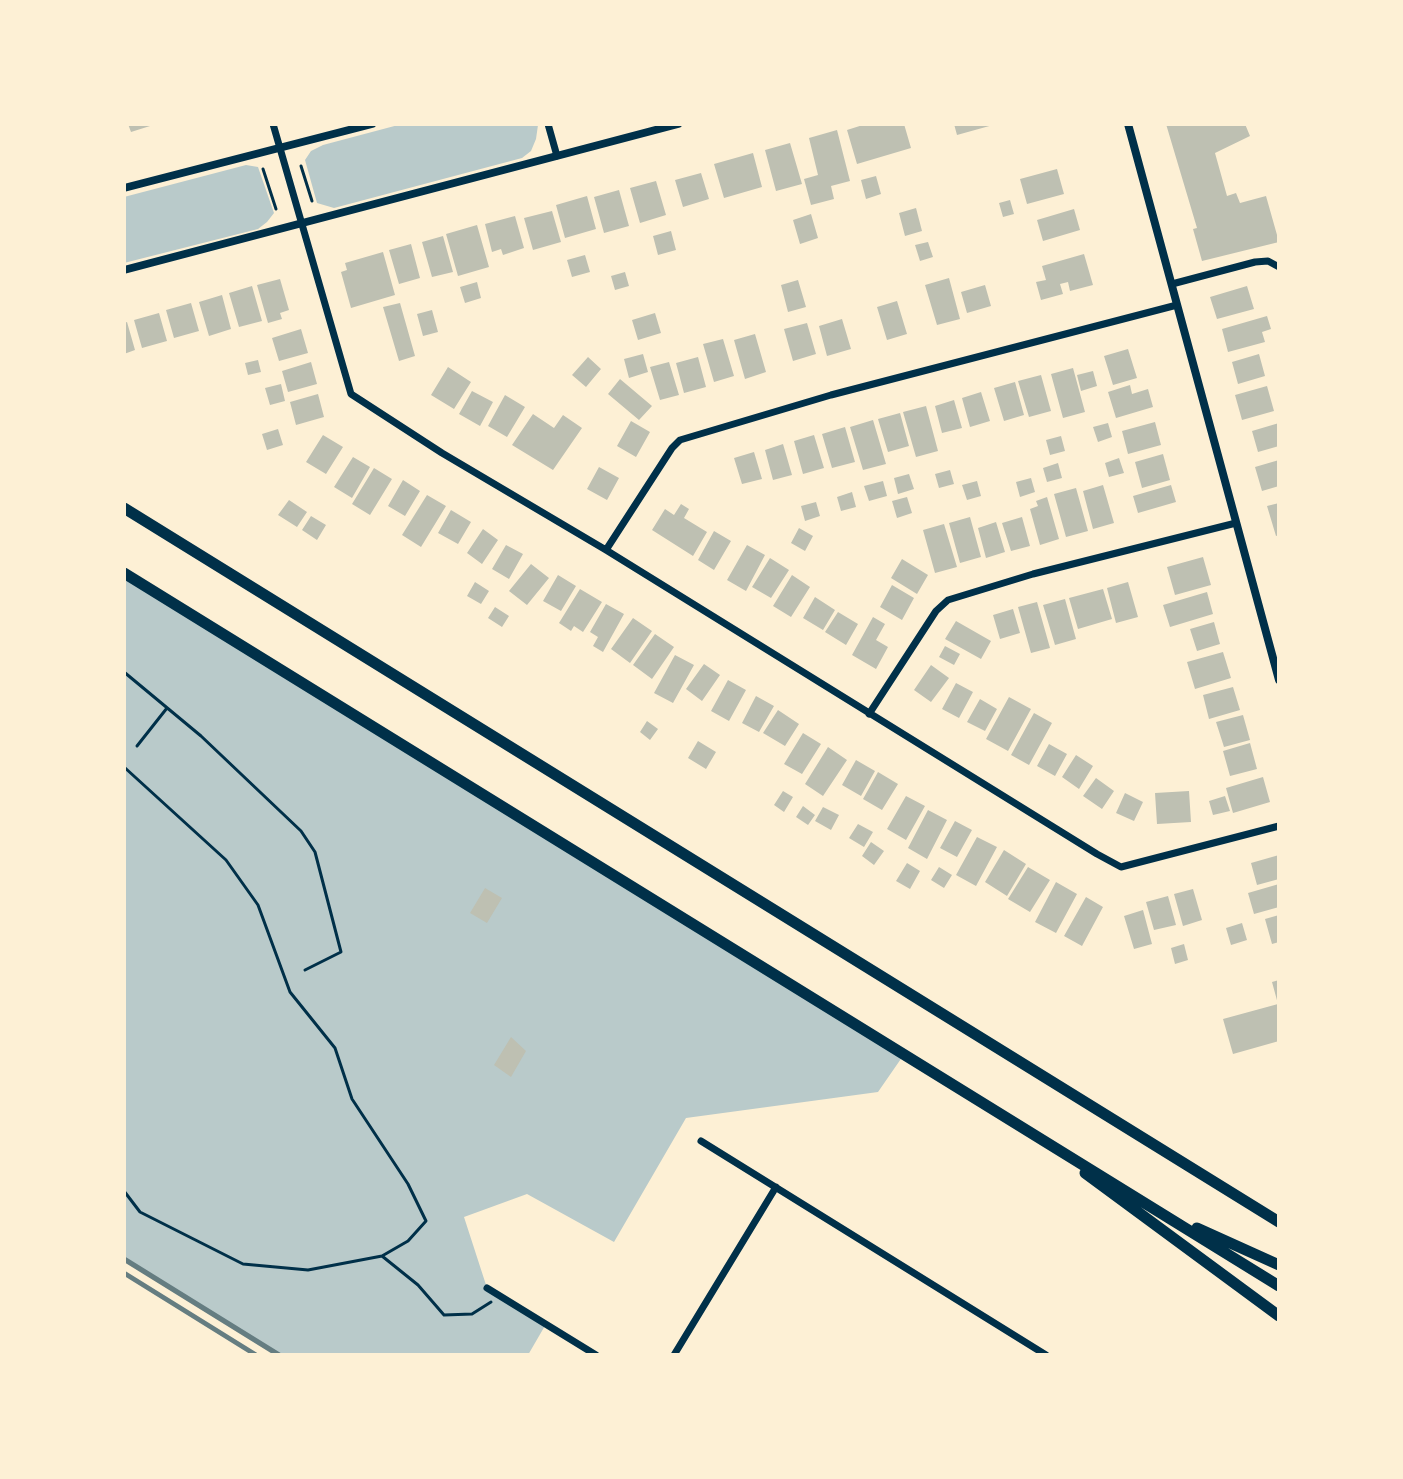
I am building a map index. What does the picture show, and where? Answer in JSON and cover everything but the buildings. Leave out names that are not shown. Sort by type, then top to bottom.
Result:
[{"type":"highway","points":[[124,508],[1279,1222]]},
{"type":"highway","points":[[124,573],[1279,1286]]},
{"type":"highway","points":[[1023,1127],[1279,1316]]},
{"type":"highway","points":[[1156,1209],[1279,1265]]},
{"type":"street","points":[[273,124],[351,394],[442,453],[606,550],[1121,867],[1279,826]]},
{"type":"street","points":[[124,188],[372,124]]},
{"type":"street","points":[[548,124],[557,156]]},
{"type":"street","points":[[124,270],[678,124]]},
{"type":"street","points":[[1128,124],[1279,680]]},
{"type":"street","points":[[1172,284],[1255,262],[1268,261],[1279,267]]},
{"type":"street","points":[[606,550],[680,440],[831,395],[1177,305]]},
{"type":"street","points":[[869,714],[936,611],[948,600],[1033,574],[1236,523]]},
{"type":"street","points":[[701,1141],[1046,1355]]},
{"type":"street","points":[[674,1355],[776,1187]]},
{"type":"street","points":[[487,1288],[596,1355]]},
{"type":"lane","points":[[124,672],[201,736],[301,831],[315,852],[341,952],[305,970]]},
{"type":"lane","points":[[137,746],[168,708]]},
{"type":"path","points":[[301,166],[312,201]]},
{"type":"path","points":[[263,169],[276,209]]},
{"type":"path","points":[[124,767],[226,860],[258,905],[290,992],[335,1048],[352,1099],[408,1184],[426,1221],[408,1241],[382,1256],[308,1270],[243,1264],[140,1212],[124,1191]]},
{"type":"path","points":[[382,1256],[418,1285],[444,1315],[472,1314],[501,1296]]},
{"type":"shaded area","points":[[402,124],[538,125],[531,151],[522,158],[334,208],[317,203],[305,160],[311,151]]},
{"type":"shaded area","points":[[246,165],[258,167],[274,213],[267,222],[258,229],[124,263],[124,197]]},
{"type":"shaded area","points":[[124,572],[905,1053],[878,1092],[686,1118],[614,1242],[527,1194],[464,1217],[487,1288],[546,1324],[528,1355],[279,1355],[124,1259]]},
{"type":"railway","points":[[124,1259],[279,1355]]},
{"type":"railway","points":[[124,1273],[256,1355]]}]
